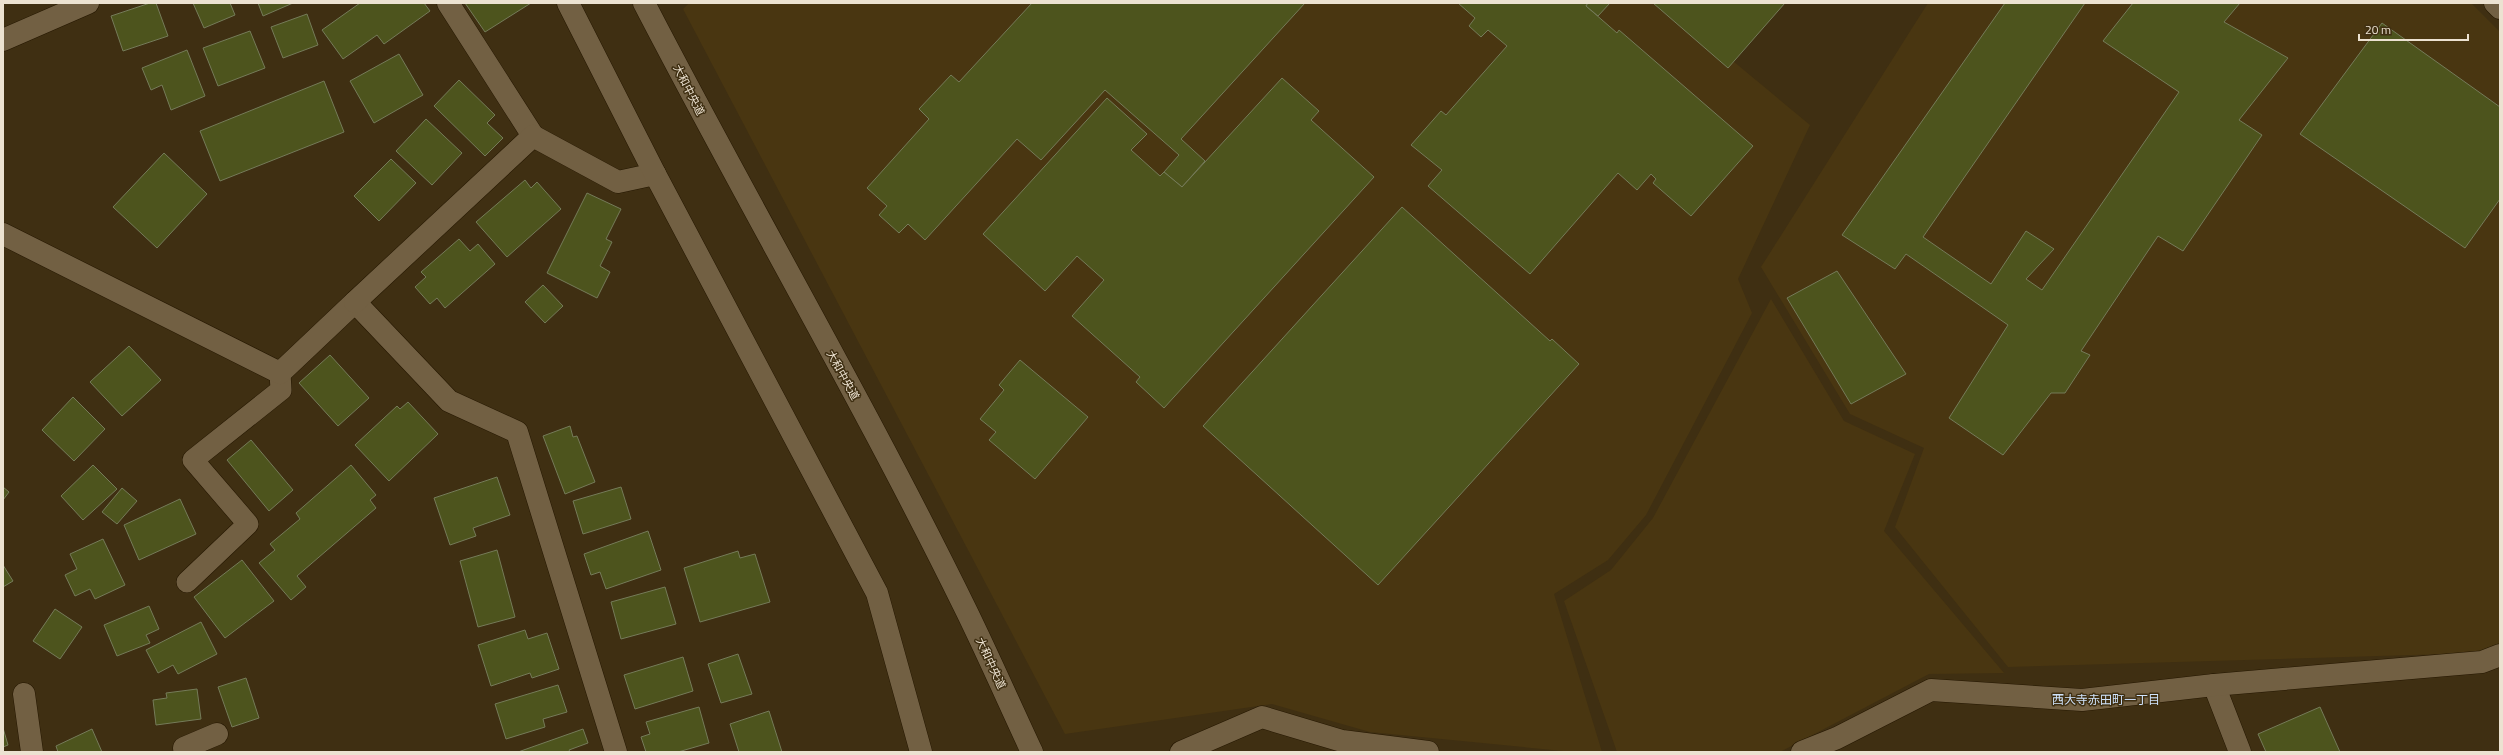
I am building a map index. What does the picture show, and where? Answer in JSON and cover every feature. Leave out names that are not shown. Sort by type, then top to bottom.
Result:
[{"type":"street","points":[[3,40],[88,3]]},
{"type":"street","points":[[448,3],[532,136],[618,182],[655,174]]},
{"type":"street","points":[[568,3],[655,174],[877,593],[921,752]]},
{"type":"street","name":"大和中央道","points":[[644,3],[721,151],[874,430],[966,610],[1032,752]]},
{"type":"street","points":[[2495,3],[2500,8]]},
{"type":"street","points":[[3,234],[280,373],[532,136]]},
{"type":"street","points":[[355,302],[449,400],[517,432],[616,752]]},
{"type":"street","points":[[1802,752],[1837,738],[1931,690],[2082,700],[2214,685],[2482,662],[2500,655]]},
{"type":"street","points":[[2214,685],[2240,752]]},
{"type":"street","points":[[24,694],[32,752]]},
{"type":"street","points":[[1181,752],[1262,717],[1340,747],[1428,752]]},
{"type":"street","points":[[185,752],[184,748],[217,734]]},
{"type":"lane","points":[[187,582],[248,524],[193,460],[281,390],[280,373]]},
{"type":"shaded area","points":[[689,3],[1663,3],[1810,125],[1738,279],[1752,313],[1646,515],[1608,560],[1554,594],[1602,752],[1573,752],[1370,732],[1272,704],[1065,734],[683,9]]},
{"type":"shaded area","points":[[1928,3],[2471,3],[2500,32],[2500,646],[2479,653],[2008,667],[1895,527],[1924,448],[1850,414],[1761,267]]},
{"type":"shaded area","points":[[1771,299],[1844,421],[1915,454],[1884,531],[2004,673],[1929,674],[1780,752],[1617,752],[1564,601],[1611,570],[1653,518]]},
{"type":"building","points":[[150,3],[156,3],[168,36],[123,51],[111,16]]},
{"type":"building","points":[[193,3],[230,3],[235,15],[204,28]]},
{"type":"building","points":[[258,3],[293,3],[263,16]]},
{"type":"building","points":[[360,3],[424,3],[430,11],[384,44],[377,35],[343,59],[322,30]]},
{"type":"building","points":[[465,3],[531,3],[485,32]]},
{"type":"building","points":[[1032,3],[1305,3],[1181,139],[1205,161],[1182,187],[1164,172],[1179,155],[1105,90],[1041,160],[1017,139],[925,240],[908,224],[899,233],[879,215],[887,206],[867,188],[929,119],[919,109],[951,75],[959,82]]},
{"type":"building","points":[[1458,3],[1588,3],[1586,6],[1617,33],[1619,30],[1753,146],[1691,216],[1653,183],[1656,179],[1651,174],[1637,190],[1618,173],[1530,274],[1428,186],[1442,170],[1411,145],[1441,111],[1446,115],[1507,46],[1488,30],[1481,37],[1469,26],[1475,18]]},
{"type":"building","points":[[1588,3],[1610,3],[1598,16],[1586,6]]},
{"type":"building","points":[[1653,3],[1785,3],[1728,68]]},
{"type":"building","points":[[2005,3],[2085,3],[1923,237],[1991,284],[2026,231],[2054,249],[2026,279],[2042,290],[2179,92],[2103,41],[2133,3],[2240,3],[2224,22],[2288,58],[2239,120],[2262,135],[2183,251],[2158,236],[2081,351],[2090,355],[2065,393],[2051,393],[2003,455],[1949,418],[2008,325],[1906,254],[1895,269],[1842,235]]},
{"type":"building","points":[[307,14],[318,45],[283,58],[271,27]]},
{"type":"building","points":[[2382,23],[2500,107],[2500,199],[2465,248],[2300,134]]},
{"type":"building","points":[[250,31],[265,68],[218,86],[203,48]]},
{"type":"building","points":[[187,50],[205,96],[171,110],[162,85],[151,90],[142,68]]},
{"type":"building","points":[[399,54],[423,95],[374,123],[350,81]]},
{"type":"building","points":[[1282,78],[1319,111],[1311,120],[1374,177],[1164,408],[1136,382],[1140,377],[1072,316],[1104,280],[1077,256],[1045,291],[983,234],[1107,98],[1147,134],[1131,150],[1160,176],[1164,172],[1182,187]]},
{"type":"building","points":[[459,80],[495,115],[487,123],[503,138],[485,156],[434,106]]},
{"type":"building","points":[[324,81],[344,132],[220,181],[200,131]]},
{"type":"building","points":[[426,119],[462,153],[432,185],[396,151]]},
{"type":"building","points":[[164,153],[207,194],[157,248],[113,207]]},
{"type":"building","points":[[391,159],[416,183],[379,221],[354,196]]},
{"type":"building","points":[[525,180],[531,188],[537,182],[561,209],[507,257],[476,222]]},
{"type":"building","points":[[587,193],[621,209],[606,239],[612,242],[600,266],[610,272],[597,298],[547,273]]},
{"type":"building","points":[[1402,207],[1550,341],[1552,339],[1579,364],[1378,585],[1203,426]]},
{"type":"building","points":[[459,239],[470,251],[478,244],[495,264],[445,308],[437,298],[430,304],[415,287],[426,277],[421,272]]},
{"type":"building","points":[[1837,271],[1906,374],[1851,404],[1787,298]]},
{"type":"building","points":[[543,285],[563,306],[545,323],[525,302]]},
{"type":"building","points":[[129,346],[161,380],[122,416],[90,382]]},
{"type":"building","points":[[330,355],[369,398],[338,426],[299,383]]},
{"type":"building","points":[[1020,360],[1088,417],[1035,479],[989,440],[996,432],[980,419],[1004,390],[999,385]]},
{"type":"building","points":[[73,397],[105,429],[74,461],[42,430]]},
{"type":"building","points":[[408,402],[438,434],[389,481],[355,445],[397,406],[400,409]]},
{"type":"building","points":[[570,426],[573,437],[577,436],[595,482],[565,494],[543,436]]},
{"type":"building","points":[[251,440],[293,490],[269,511],[227,460]]},
{"type":"building","points":[[93,465],[117,489],[83,520],[61,496]]},
{"type":"building","points":[[351,465],[376,495],[370,500],[376,508],[297,576],[306,587],[291,600],[259,563],[275,550],[270,544],[300,519],[296,513]]},
{"type":"building","points":[[497,477],[510,515],[473,528],[476,536],[450,545],[434,498]]},
{"type":"building","points":[[3,487],[9,492],[3,500]]},
{"type":"building","points":[[621,487],[631,519],[583,534],[573,501]]},
{"type":"building","points":[[122,488],[137,501],[117,524],[102,512]]},
{"type":"building","points":[[180,499],[196,534],[139,560],[124,525]]},
{"type":"building","points":[[648,531],[661,570],[606,589],[600,572],[591,575],[584,554]]},
{"type":"building","points":[[103,539],[125,585],[95,599],[90,589],[75,596],[65,575],[77,569],[70,554]]},
{"type":"building","points":[[497,550],[515,617],[478,627],[460,561]]},
{"type":"building","points":[[738,551],[740,558],[755,554],[770,602],[700,622],[684,568]]},
{"type":"building","points":[[242,560],[274,601],[225,638],[194,597]]},
{"type":"building","points":[[3,565],[13,581],[3,587]]},
{"type":"building","points":[[665,587],[676,624],[621,639],[611,602]]},
{"type":"building","points":[[149,606],[159,629],[146,635],[150,643],[117,656],[104,625]]},
{"type":"building","points":[[55,609],[82,627],[60,659],[33,641]]},
{"type":"building","points":[[201,622],[217,654],[178,674],[173,665],[158,673],[146,650]]},
{"type":"building","points":[[525,630],[528,639],[547,633],[559,669],[532,678],[530,673],[491,686],[478,645]]},
{"type":"building","points":[[738,654],[752,694],[721,703],[708,664]]},
{"type":"building","points":[[683,657],[693,691],[635,709],[624,675]]},
{"type":"building","points":[[246,678],[259,718],[232,727],[218,687]]},
{"type":"building","points":[[558,685],[567,712],[543,719],[545,727],[506,739],[495,704]]},
{"type":"building","points":[[197,689],[201,719],[156,725],[153,700],[167,698],[166,693]]},
{"type":"building","points":[[699,707],[709,743],[678,752],[646,752],[641,737],[650,734],[646,722]]},
{"type":"building","points":[[2320,707],[2340,752],[2266,752],[2258,734]]},
{"type":"building","points":[[769,711],[782,752],[739,752],[730,724]]},
{"type":"building","points":[[3,728],[8,745],[3,747]]},
{"type":"building","points":[[92,729],[102,752],[58,752],[56,746]]},
{"type":"building","points":[[583,729],[588,743],[569,750],[570,752],[518,752]]},
{"type":"district","name":"西大寺赤田町一丁目","points":[[2106,700]]}]
